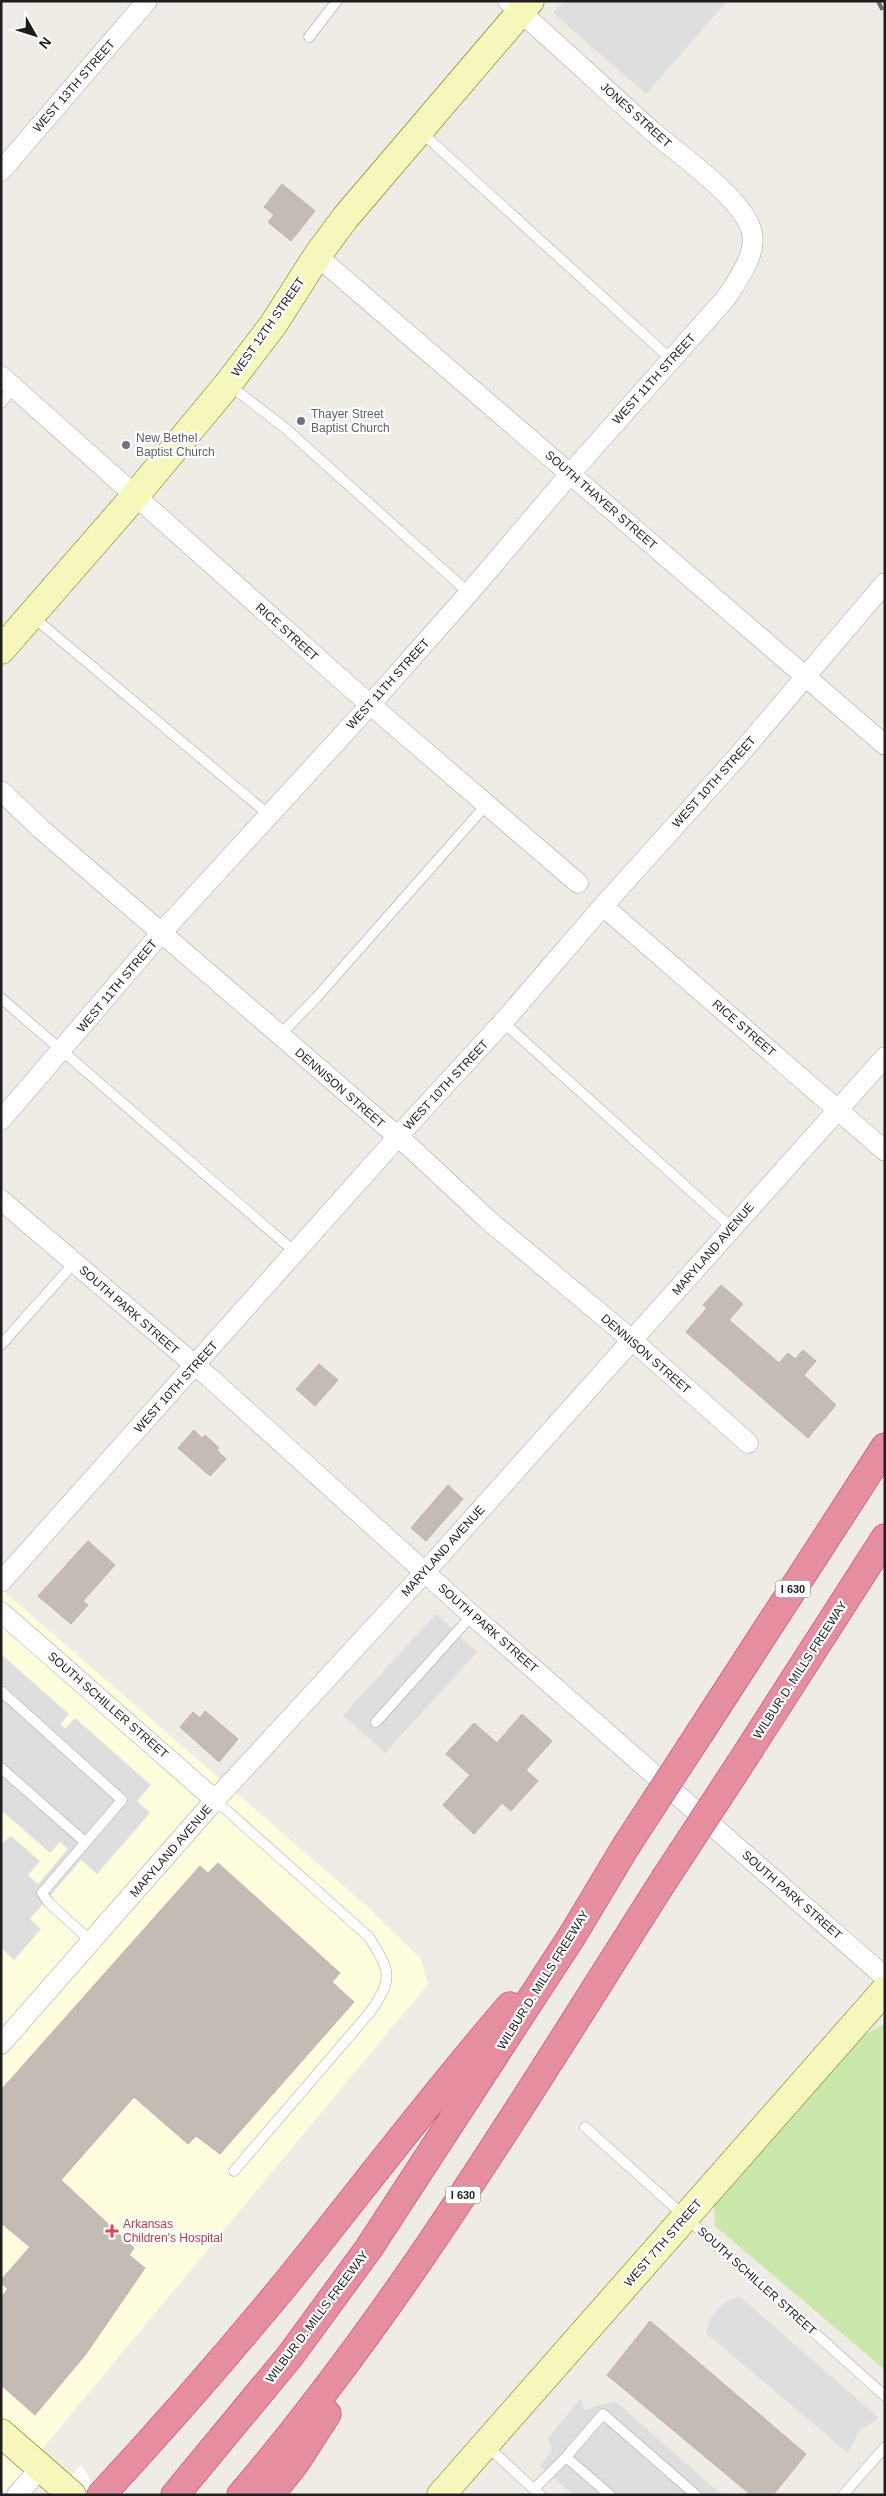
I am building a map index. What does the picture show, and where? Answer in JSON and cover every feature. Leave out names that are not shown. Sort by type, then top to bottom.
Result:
[{"type":"highway","name":"WILBUR D. MILLS FREEWAY","points":[[175,2495],[290,2356],[348,2278],[446,2131],[572,1936],[626,1846],[885,1447]]},
{"type":"highway","name":"WILBUR D. MILLS FREEWAY","points":[[241,2495],[321,2396],[389,2305],[454,2209],[885,1538]]},
{"type":"highway","points":[[101,2495],[212,2372],[289,2280],[457,2068],[572,1936]]},
{"type":"highway","points":[[270,2495],[296,2462],[319,2427],[389,2305]]},
{"type":"street","name":"WEST 13TH STREET","points":[[1,171],[148,1]]},
{"type":"street","name":"WEST 12TH STREET","points":[[1,650],[135,496],[228,384],[273,325],[317,256],[345,218],[420,130],[520,5]]},
{"type":"street","name":"JONES STREET","points":[[520,5],[652,131],[723,192],[749,221],[753,235]]},
{"type":"street","name":"WEST 11TH STREET","points":[[1,1120],[162,932],[370,705],[469,593],[570,474],[726,298],[747,265],[753,235]]},
{"type":"street","name":"SOUTH THAYER STREET","points":[[317,256],[885,745]]},
{"type":"street","name":"RICE STREET","points":[[8,382],[370,705],[578,884]]},
{"type":"street","name":"WEST 10TH STREET","points":[[1,1582],[503,1022],[603,906],[739,755],[885,583]]},
{"type":"street","name":"DENNISON STREET","points":[[1,791],[41,829],[398,1137],[487,1219],[632,1340],[748,1443]]},
{"type":"street","name":"RICE STREET","points":[[603,906],[839,1109],[885,1151]]},
{"type":"street","name":"MARYLAND AVENUE","points":[[5,2031],[92,1942],[215,1800],[425,1572],[885,1058]]},
{"type":"street","name":"SOUTH PARK STREET","points":[[1,1200],[194,1366],[472,1615],[885,1976]]},
{"type":"street","name":"SOUTH SCHILLER STREET","points":[[1,1612],[215,1800]]},
{"type":"street","name":"WEST 7TH STREET","points":[[441,2495],[885,1990]]},
{"type":"street","points":[[1,2433],[67,2490]]},
{"type":"street","points":[[17,2495],[40,2467]]},
{"type":"lane","points":[[309,37],[337,1]]},
{"type":"lane","points":[[420,130],[672,360]]},
{"type":"lane","points":[[1,403],[8,382]]},
{"type":"lane","points":[[228,384],[285,428],[469,593]]},
{"type":"lane","points":[[31,616],[269,815]]},
{"type":"lane","points":[[279,1036],[316,998],[487,804]]},
{"type":"lane","points":[[1,998],[296,1253]]},
{"type":"lane","points":[[503,1022],[732,1228]]},
{"type":"lane","points":[[1,1345],[74,1263]]},
{"type":"lane","points":[[376,1722],[472,1615]]},
{"type":"lane","points":[[1,1690],[122,1800],[42,1893],[49,1904],[92,1942]]},
{"type":"lane","points":[[1,1768],[85,1842]]},
{"type":"lane","points":[[215,1800],[369,1937],[387,1966],[385,1990],[371,2011],[234,2171]]},
{"type":"lane","name":"SOUTH SCHILLER STREET","points":[[585,2127],[885,2396]]},
{"type":"lane","points":[[485,2444],[537,2492],[603,2414],[696,2495]]},
{"type":"lane","points":[[843,2495],[885,2447]]},
{"type":"lane","points":[[566,2457],[610,2495]]},
{"type":"shaded area","points":[[564,1],[727,1],[646,94],[553,13]]},
{"type":"shaded area","name":"Arkansas Children's Hospital","points":[[1,1589],[370,1909],[421,1959],[428,1984],[19,2477],[1,2493]]},
{"type":"shaded area","points":[[436,1614],[477,1652],[385,1753],[343,1715]]},
{"type":"shaded area","points":[[1,1654],[69,1714],[60,1725],[66,1728],[75,1718],[151,1785],[137,1801],[150,1813],[97,1874],[81,1860],[30,1919],[41,1929],[14,1960],[1,1948],[1,1844],[11,1836],[40,1861],[28,1875],[38,1884],[68,1849],[60,1842],[50,1853],[1,1810]]},
{"type":"shaded area","points":[[739,2296],[879,2418],[859,2431],[848,2453],[706,2333],[711,2317],[725,2302]]},
{"type":"shaded area","points":[[581,2398],[584,2410],[615,2401],[722,2495],[573,2495],[540,2466],[552,2451],[548,2438]]},
{"type":"green space","points":[[885,2024],[885,2370],[715,2226],[714,2204],[860,2037]]},
{"type":"pier","points":[[81,2465],[91,2480],[107,2495],[53,2495]]},
{"type":"building","points":[[282,184],[315,211],[291,241],[268,222],[274,215],[264,207]]},
{"type":"building","points":[[721,1285],[743,1304],[729,1320],[779,1363],[788,1353],[795,1359],[803,1350],[816,1361],[804,1375],[836,1405],[808,1438],[686,1332],[707,1308],[703,1305]]},
{"type":"building","points":[[319,1364],[338,1380],[315,1406],[296,1389]]},
{"type":"building","points":[[194,1430],[202,1438],[205,1435],[219,1448],[217,1450],[226,1459],[210,1476],[178,1448]]},
{"type":"building","points":[[448,1485],[463,1499],[426,1541],[411,1528]]},
{"type":"building","points":[[88,1541],[115,1565],[83,1601],[88,1605],[71,1624],[38,1596]]},
{"type":"building","points":[[205,1711],[238,1739],[219,1762],[180,1727],[193,1712],[200,1718]]},
{"type":"building","points":[[522,1714],[552,1741],[526,1770],[538,1781],[511,1811],[502,1803],[474,1834],[443,1805],[470,1775],[446,1754],[474,1723],[497,1743]]},
{"type":"building","points":[[218,1863],[340,1973],[332,1982],[354,2002],[220,2154],[196,2136],[188,2144],[134,2097],[61,2180],[134,2248],[129,2255],[145,2268],[86,2354],[35,2415],[1,2385],[1,2297],[8,2289],[1,2283],[1,2280],[30,2247],[1,2223],[1,2090],[200,1866],[208,1873]]},
{"type":"building","points":[[650,2321],[806,2454],[773,2495],[751,2495],[607,2375]]},
{"type":"railway","points":[[878,1],[885,15]]},
{"type":"place","name":"Thayer Street Baptist Church","points":[[301,421]]},
{"type":"place","name":"New Bethel Baptist Church","points":[[126,445]]},
{"type":"place","name":"Arkansas Children's Hospital","points":[[112,2231]]}]
